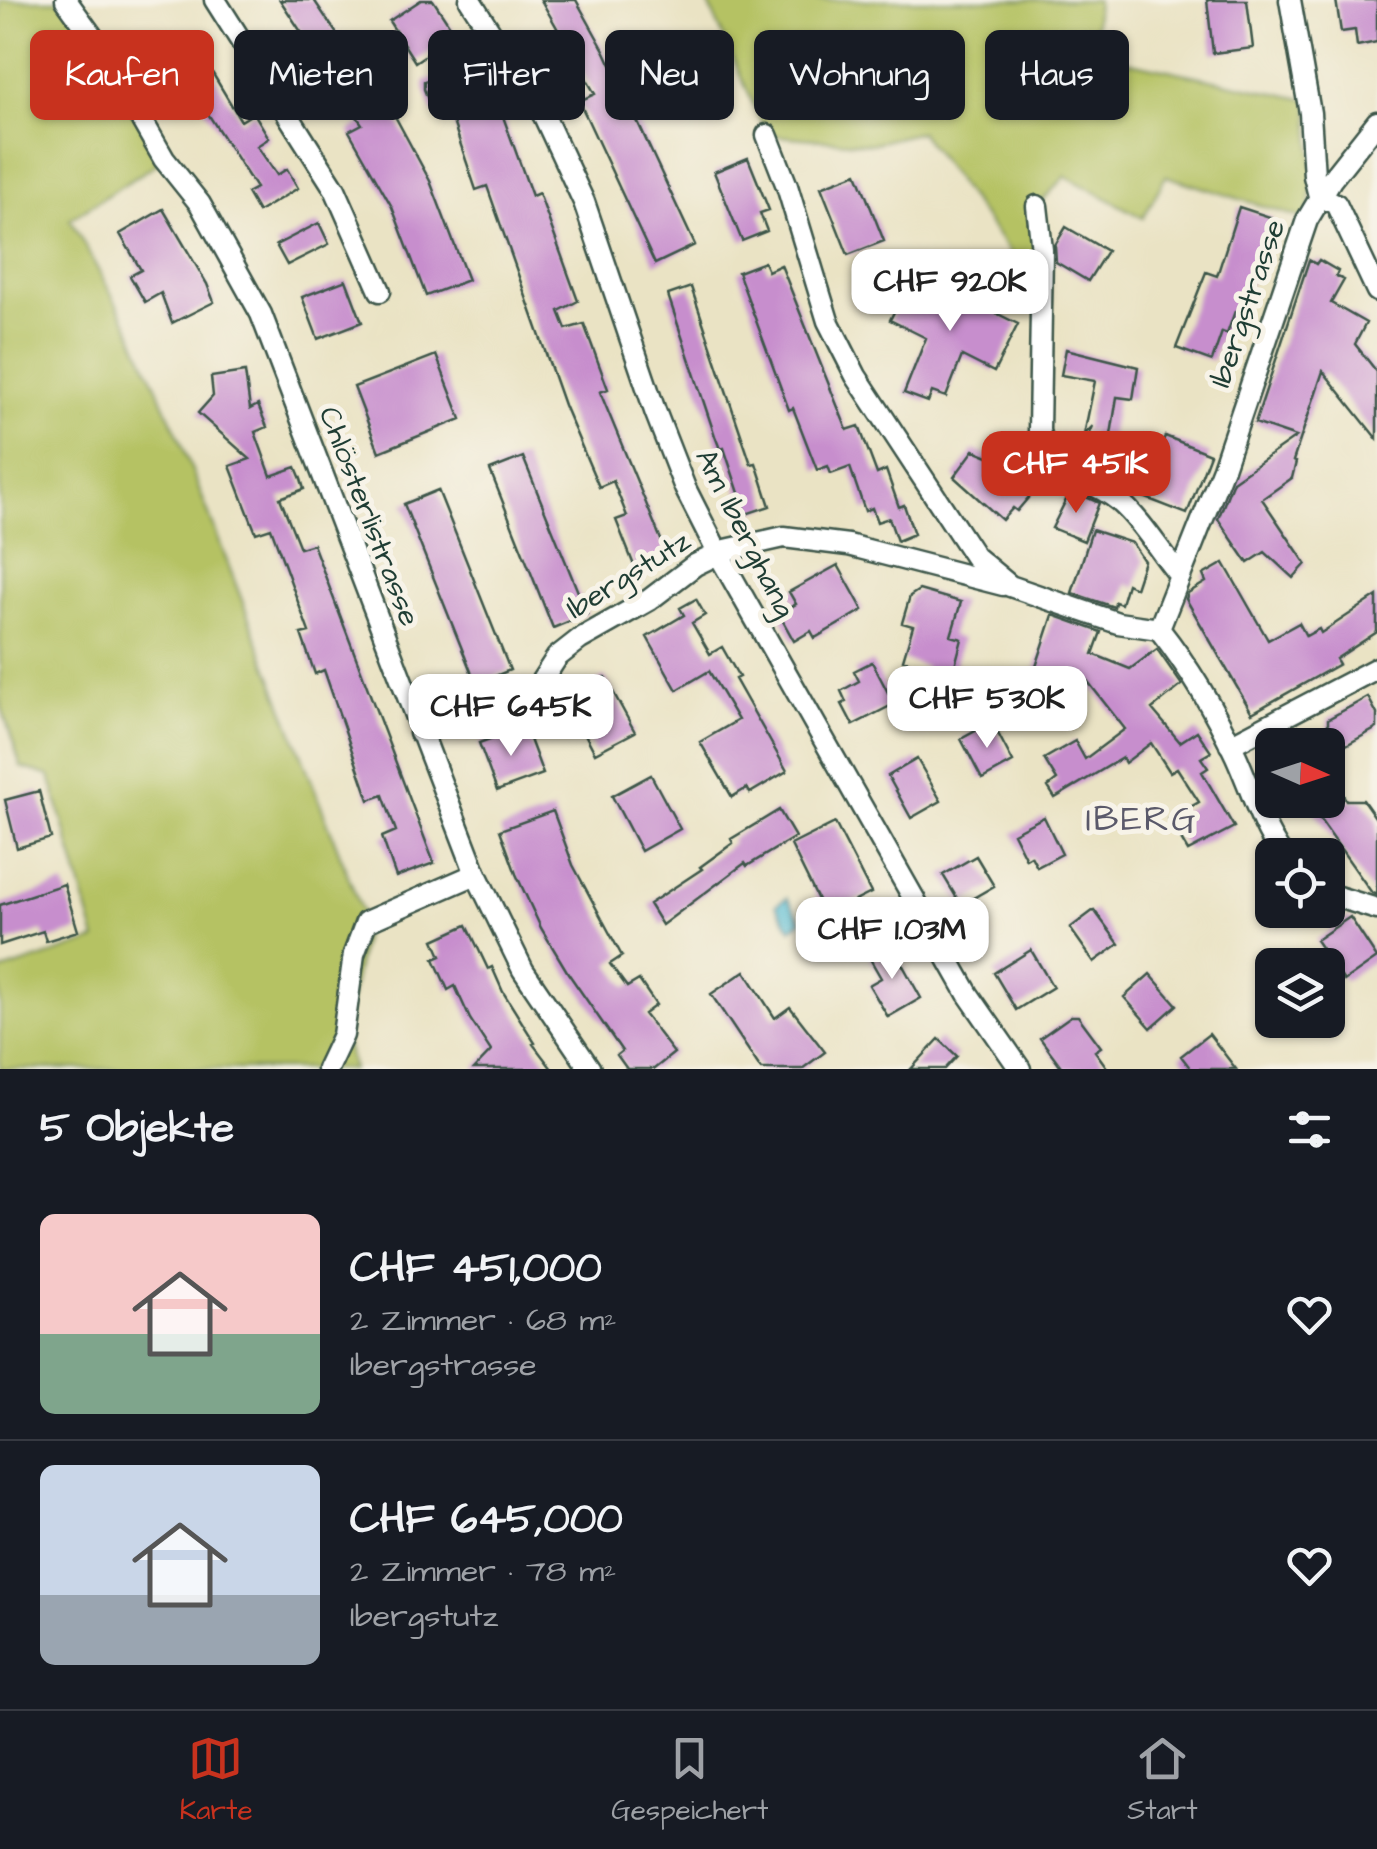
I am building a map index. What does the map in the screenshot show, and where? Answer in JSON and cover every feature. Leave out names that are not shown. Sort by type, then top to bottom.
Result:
[{"type":"street","name":"Chlösterlistrasse","points":[[66,0],[100,48],[164,159],[200,204],[260,314],[476,874],[523,970],[590,1069]]},
{"type":"street","points":[[214,0],[335,189],[380,292]]},
{"type":"street","name":"Am Iberghang","points":[[470,0],[544,116],[584,202],[655,411],[685,488],[718,554],[968,994],[1020,1069]]},
{"type":"street","points":[[1290,0],[1310,113],[1319,196],[1336,204],[1377,290]]},
{"type":"street","name":"Ibergstrasse","points":[[1158,629],[1222,468],[1296,248],[1319,196],[1377,122]]},
{"type":"street","points":[[768,135],[788,186],[828,320],[856,376],[966,544],[1010,586]]},
{"type":"street","points":[[1037,206],[1042,250],[1039,430],[1044,452],[1056,466],[1121,503],[1180,576]]},
{"type":"street","name":"Ibergstutz","points":[[420,733],[526,696],[539,685],[557,657],[580,639],[649,600],[695,564],[784,537],[848,545],[1010,586],[1118,623],[1158,629]]},
{"type":"street","points":[[1158,629],[1185,662],[1230,745],[1272,838]]},
{"type":"street","points":[[1230,745],[1377,668]]},
{"type":"street","points":[[327,1069],[343,1035],[354,954],[366,922],[476,874]]},
{"type":"street","points":[[1345,899],[1377,909]]},
{"type":"green space","points":[[0,0],[66,0],[84,30],[30,30],[30,120],[140,120],[164,159],[70,219],[130,328],[179,437],[366,922],[343,1035],[353,1069],[0,1069],[0,972],[96,940],[50,776],[21,767],[0,702]]},
{"type":"green space","points":[[707,0],[1097,0],[1095,30],[985,30],[985,120],[1129,120],[1129,62],[1308,100],[1314,176],[1307,220],[1166,176],[1143,218],[1066,176],[1037,206],[1040,293],[920,132],[871,144],[767,135],[760,120],[965,120],[965,30],[754,30],[754,106],[734,61],[734,30],[720,30]]},
{"type":"water","points":[[787,898],[802,921],[791,929],[776,905]]},
{"type":"building","points":[[280,0],[314,0],[334,30],[300,30]]},
{"type":"building","points":[[421,0],[433,0],[453,30],[428,30],[428,53],[415,62],[408,51],[408,30],[395,30],[389,21]]},
{"type":"building","points":[[541,0],[576,0],[605,52],[605,120],[637,120],[695,245],[655,264],[585,114],[585,98],[595,94],[585,77],[585,30],[558,30]]},
{"type":"building","points":[[1207,0],[1247,0],[1253,48],[1213,53]]},
{"type":"building","points":[[1336,0],[1377,0],[1377,42],[1357,46],[1355,30],[1341,32]]},
{"type":"building","points":[[214,76],[234,109],[234,120],[258,120],[269,138],[257,146],[277,175],[287,169],[298,188],[258,212],[247,193],[256,188],[212,120]]},
{"type":"building","points":[[359,120],[397,120],[430,181],[468,280],[426,296],[392,207],[349,131],[362,124]]},
{"type":"building","points":[[452,120],[504,120],[532,196],[539,193],[578,301],[559,311],[566,329],[584,324],[608,389],[600,392],[669,559],[637,573],[616,520],[627,516],[613,481],[599,487],[564,405],[487,186],[476,190]]},
{"type":"building","points":[[748,158],[769,210],[760,213],[767,231],[742,241],[714,172]]},
{"type":"building","points":[[857,173],[884,241],[848,255],[821,187]]},
{"type":"building","points":[[1239,207],[1273,218],[1239,312],[1235,311],[1227,334],[1222,332],[1212,361],[1176,348],[1206,272],[1217,276]]},
{"type":"building","points":[[163,209],[214,302],[172,323],[161,293],[145,302],[130,276],[141,270],[120,234]]},
{"type":"building","points":[[319,223],[329,244],[287,265],[276,245]]},
{"type":"building","points":[[1066,227],[1107,251],[1088,281],[1056,262],[1055,245]]},
{"type":"building","points":[[1309,260],[1316,264],[1319,260],[1338,271],[1336,276],[1344,280],[1331,303],[1366,323],[1355,344],[1377,372],[1377,439],[1323,371],[1293,461],[1296,462],[1292,478],[1262,499],[1306,564],[1293,578],[1265,552],[1248,563],[1218,519],[1233,481],[1296,437],[1255,423]]},
{"type":"building","points":[[764,262],[768,271],[781,265],[847,430],[859,426],[877,474],[886,470],[914,534],[897,541],[889,518],[877,522],[872,508],[865,511],[850,467],[831,474],[828,466],[817,470],[793,408],[789,410],[738,272]]},
{"type":"building","points":[[912,276],[942,291],[948,279],[982,297],[978,304],[1018,324],[994,372],[962,356],[946,397],[932,392],[928,402],[904,393],[926,338],[890,320]]},
{"type":"building","points":[[346,280],[362,322],[318,339],[302,297]]},
{"type":"building","points":[[691,287],[751,464],[756,463],[770,506],[746,514],[724,448],[720,449],[715,436],[668,295]]},
{"type":"building","points":[[1066,349],[1138,367],[1133,399],[1117,397],[1111,435],[1101,458],[1081,455],[1093,426],[1084,435],[1095,381],[1061,375]]},
{"type":"building","points":[[436,355],[461,419],[379,452],[354,387]]},
{"type":"building","points":[[245,372],[250,409],[258,405],[267,427],[255,432],[271,476],[296,467],[301,479],[304,489],[280,498],[300,548],[313,544],[434,863],[396,877],[382,837],[396,831],[383,795],[369,800],[324,670],[315,674],[301,634],[309,632],[271,528],[256,533],[230,466],[250,459],[198,413],[213,396],[211,377]]},
{"type":"building","points":[[1165,436],[1210,454],[1187,514],[1141,496]]},
{"type":"building","points":[[974,450],[1025,471],[1040,484],[1017,511],[1013,508],[1002,520],[954,477]]},
{"type":"building","points":[[523,457],[587,614],[553,628],[490,470]]},
{"type":"building","points":[[438,490],[510,670],[476,684],[404,504]]},
{"type":"building","points":[[1071,490],[1099,503],[1084,541],[1052,528]]},
{"type":"building","points":[[1092,530],[1132,543],[1144,561],[1135,588],[1127,584],[1121,604],[1115,602],[1114,607],[1072,593]]},
{"type":"building","points":[[1224,563],[1268,640],[1299,623],[1306,636],[1319,629],[1321,633],[1377,596],[1377,632],[1336,659],[1339,664],[1252,713],[1186,599],[1188,593],[1206,582],[1203,575]]},
{"type":"building","points":[[838,565],[863,610],[815,638],[811,631],[794,641],[779,614],[796,604],[789,592]]},
{"type":"building","points":[[919,590],[961,602],[951,636],[962,639],[950,684],[923,677],[926,667],[903,660],[913,626],[902,623],[910,596]]},
{"type":"building","points":[[696,599],[705,615],[692,623],[710,654],[722,647],[739,677],[735,679],[787,771],[750,793],[747,788],[732,797],[700,742],[738,720],[709,671],[677,690],[647,637],[684,615],[680,608]]},
{"type":"building","points":[[1053,615],[1101,632],[1093,654],[1130,669],[1157,649],[1182,685],[1152,709],[1180,742],[1197,731],[1211,752],[1201,758],[1208,768],[1202,772],[1234,827],[1188,851],[1169,819],[1199,802],[1177,768],[1170,772],[1151,743],[1125,763],[1122,758],[1055,798],[1048,787],[1057,780],[1044,759],[1075,741],[1085,759],[1125,729],[1085,678],[1077,704],[1029,688]]},
{"type":"building","points":[[872,662],[894,704],[853,725],[842,704],[846,702],[841,691],[859,681],[854,671]]},
{"type":"building","points":[[605,677],[635,732],[595,753],[566,698]]},
{"type":"building","points":[[1368,697],[1377,714],[1377,728],[1345,746],[1345,728],[1328,728],[1328,719]]},
{"type":"building","points":[[992,722],[1013,762],[982,779],[961,739]]},
{"type":"building","points":[[525,726],[543,774],[497,791],[479,743]]},
{"type":"building","points":[[917,759],[941,801],[911,818],[888,776]]},
{"type":"building","points":[[651,775],[680,829],[641,851],[612,796]]},
{"type":"building","points":[[39,791],[51,838],[17,848],[5,800]]},
{"type":"building","points":[[1345,798],[1363,800],[1377,820],[1377,895],[1345,855],[1345,838],[1333,838],[1319,818],[1345,818]]},
{"type":"building","points":[[779,810],[795,837],[747,866],[745,863],[662,925],[649,904],[702,869],[733,843],[731,839]]},
{"type":"building","points":[[553,811],[573,865],[622,956],[610,964],[627,987],[639,980],[656,1005],[644,1014],[674,1053],[654,1069],[627,1069],[617,1055],[622,1051],[541,928],[516,874],[500,830]]},
{"type":"building","points":[[1044,817],[1062,854],[1037,867],[1031,856],[1026,859],[1013,833]]},
{"type":"building","points":[[835,823],[871,893],[839,909],[836,903],[823,910],[791,845]]},
{"type":"building","points":[[976,856],[994,886],[961,905],[943,875]]},
{"type":"building","points":[[64,884],[78,931],[46,941],[43,931],[0,945],[0,905]]},
{"type":"building","points":[[1094,910],[1119,944],[1094,962],[1070,928]]},
{"type":"building","points":[[1350,917],[1377,958],[1345,980],[1345,948],[1321,948],[1316,940],[1334,928],[1345,928],[1345,920]]},
{"type":"building","points":[[467,925],[488,969],[492,967],[533,1044],[552,1069],[474,1069],[491,1051],[455,986],[448,990],[434,959],[441,956],[434,940]]},
{"type":"building","points":[[891,944],[921,998],[888,1017],[869,985],[881,978],[869,957]]},
{"type":"building","points":[[1031,950],[1053,987],[1016,1010],[994,973]]},
{"type":"building","points":[[745,971],[775,1018],[790,1007],[825,1052],[802,1069],[761,1069],[711,994]]},
{"type":"building","points":[[1150,974],[1177,1005],[1151,1028],[1124,997]]},
{"type":"building","points":[[1071,1016],[1078,1016],[1101,1047],[1095,1051],[1108,1069],[1063,1069],[1040,1038]]},
{"type":"building","points":[[1209,1034],[1236,1069],[1191,1069],[1181,1056]]},
{"type":"building","points":[[939,1039],[957,1056],[945,1069],[911,1069]]},
{"type":"district","name":"IBERG","points":[[1142,818]]}]
